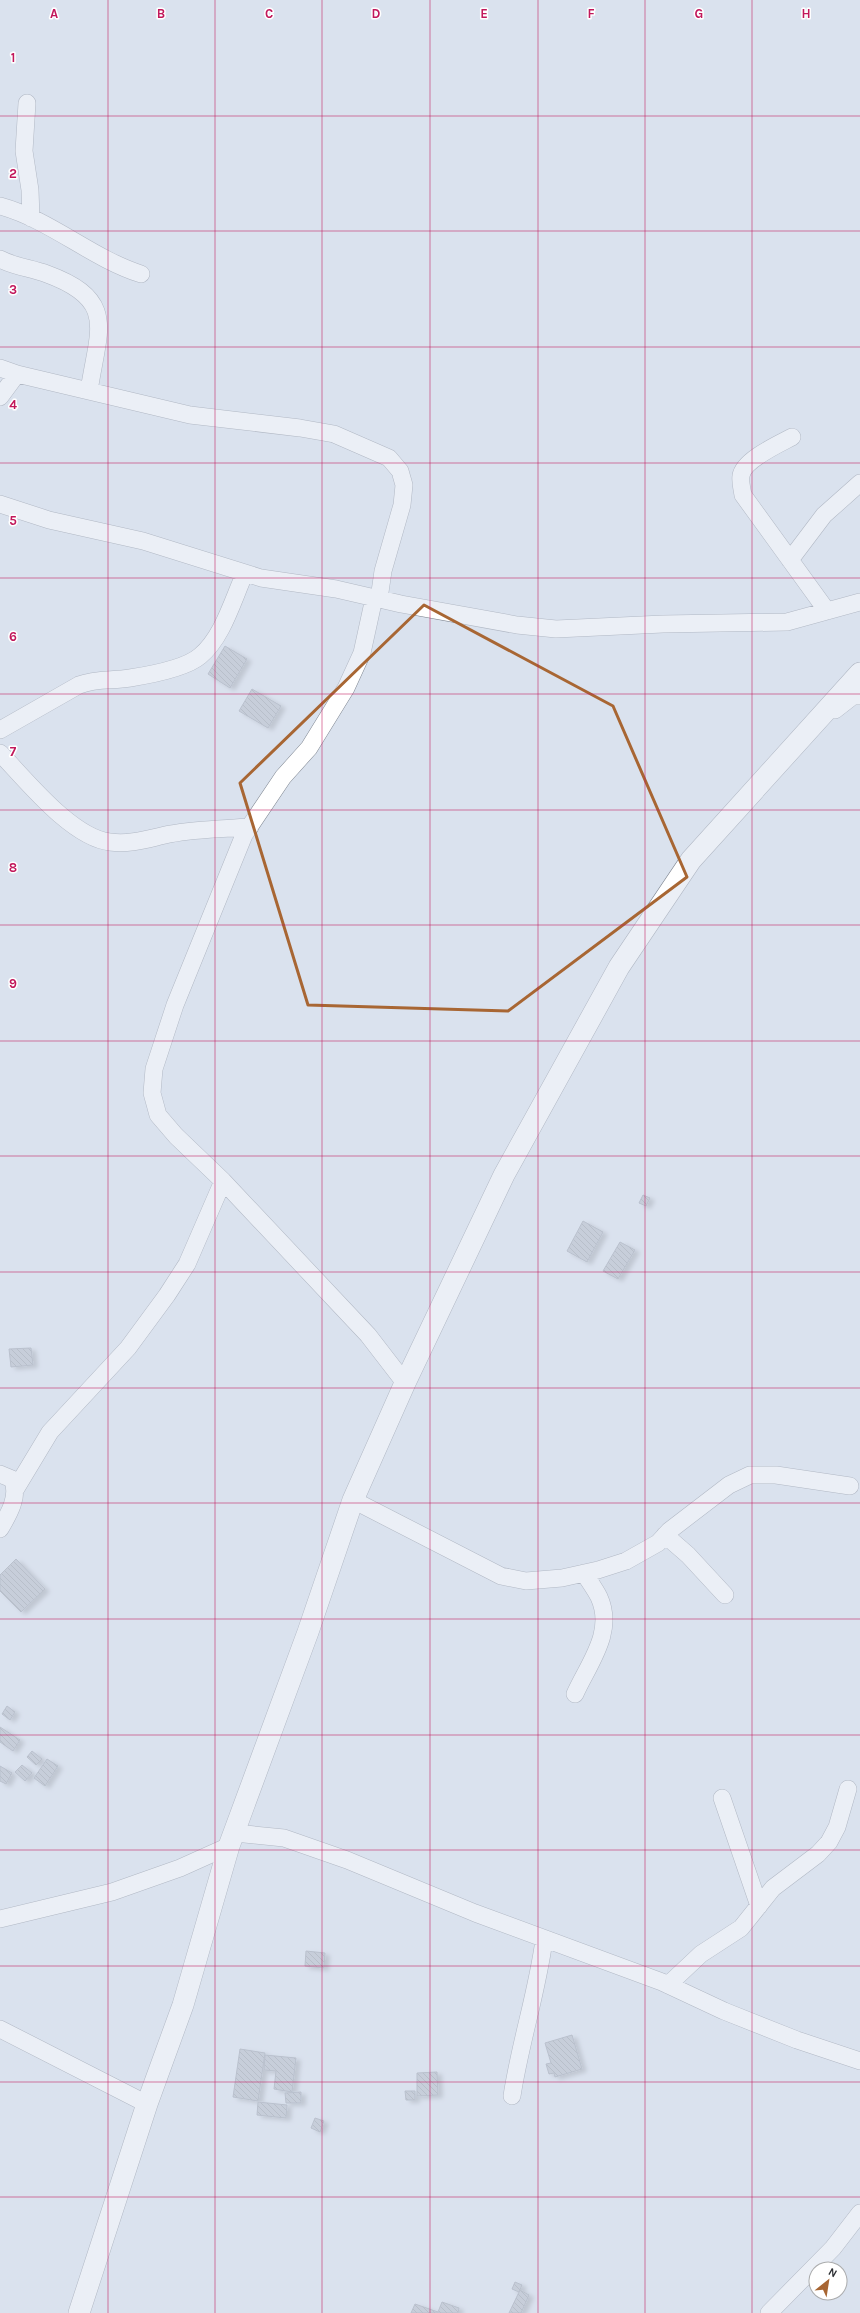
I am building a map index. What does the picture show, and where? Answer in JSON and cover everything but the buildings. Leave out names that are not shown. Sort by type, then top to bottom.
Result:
[{"type":"street","points":[[27,103],[24,151],[30,190],[30,218]]},
{"type":"street","points":[[0,206],[30,218],[114,264],[141,274]]},
{"type":"street","points":[[0,259],[8,264],[45,273],[64,281],[90,299],[98,312],[99,327],[89,391]]},
{"type":"street","points":[[0,368],[17,374],[190,415],[300,428],[334,434],[389,458],[400,471],[404,485],[402,505],[382,571],[377,599],[362,653],[346,688],[309,748],[283,777],[244,835],[175,1005],[154,1069],[152,1093],[158,1115],[176,1136],[223,1181],[368,1335],[405,1382]]},
{"type":"street","points":[[0,398],[17,374]]},
{"type":"street","points":[[792,437],[756,458],[745,467],[741,476],[743,495],[827,611]]},
{"type":"street","points":[[790,560],[824,515],[860,483]]},
{"type":"street","points":[[0,504],[49,520],[143,541],[261,578],[336,589],[470,618],[556,629],[663,624],[787,622],[860,602]]},
{"type":"street","points":[[0,730],[79,685],[93,680],[141,676],[198,657],[207,649],[218,632],[245,573]]},
{"type":"street","points":[[78,2313],[147,2104],[183,2005],[232,1840],[353,1500],[405,1382],[504,1175],[619,967],[691,860],[860,673]]},
{"type":"street","points":[[808,732],[853,696],[860,696]]},
{"type":"street","points":[[0,753],[44,801],[86,833],[109,842],[140,842],[199,830],[250,827]]},
{"type":"street","points":[[0,1529],[8,1516],[15,1490],[50,1432],[128,1348],[168,1294],[187,1264],[223,1181]]},
{"type":"street","points":[[0,1474],[12,1479],[15,1490]]},
{"type":"street","points":[[353,1500],[501,1576],[526,1581],[562,1578],[626,1561],[658,1543],[665,1535],[729,1485],[750,1475],[776,1474],[850,1486]]},
{"type":"street","points":[[665,1535],[688,1555],[725,1595]]},
{"type":"street","points":[[575,1694],[604,1635],[605,1622],[599,1598],[584,1573]]},
{"type":"street","points":[[668,1985],[701,1954],[741,1928],[772,1888],[818,1854],[829,1842],[839,1821],[848,1790]]},
{"type":"street","points":[[722,1798],[759,1906]]},
{"type":"street","points":[[0,1919],[112,1892],[180,1868],[232,1840],[284,1838],[314,1848],[544,1940],[668,1985],[724,2011],[797,2040],[860,2061]]},
{"type":"street","points":[[512,2096],[518,2056],[539,1980],[544,1940]]},
{"type":"street","points":[[0,2029],[147,2104]]},
{"type":"street","points":[[769,2313],[833,2248],[860,2213]]},
{"type":"highlighted area","points":[[424,605],[613,706],[687,877],[508,1011],[308,1005],[240,783]]}]
